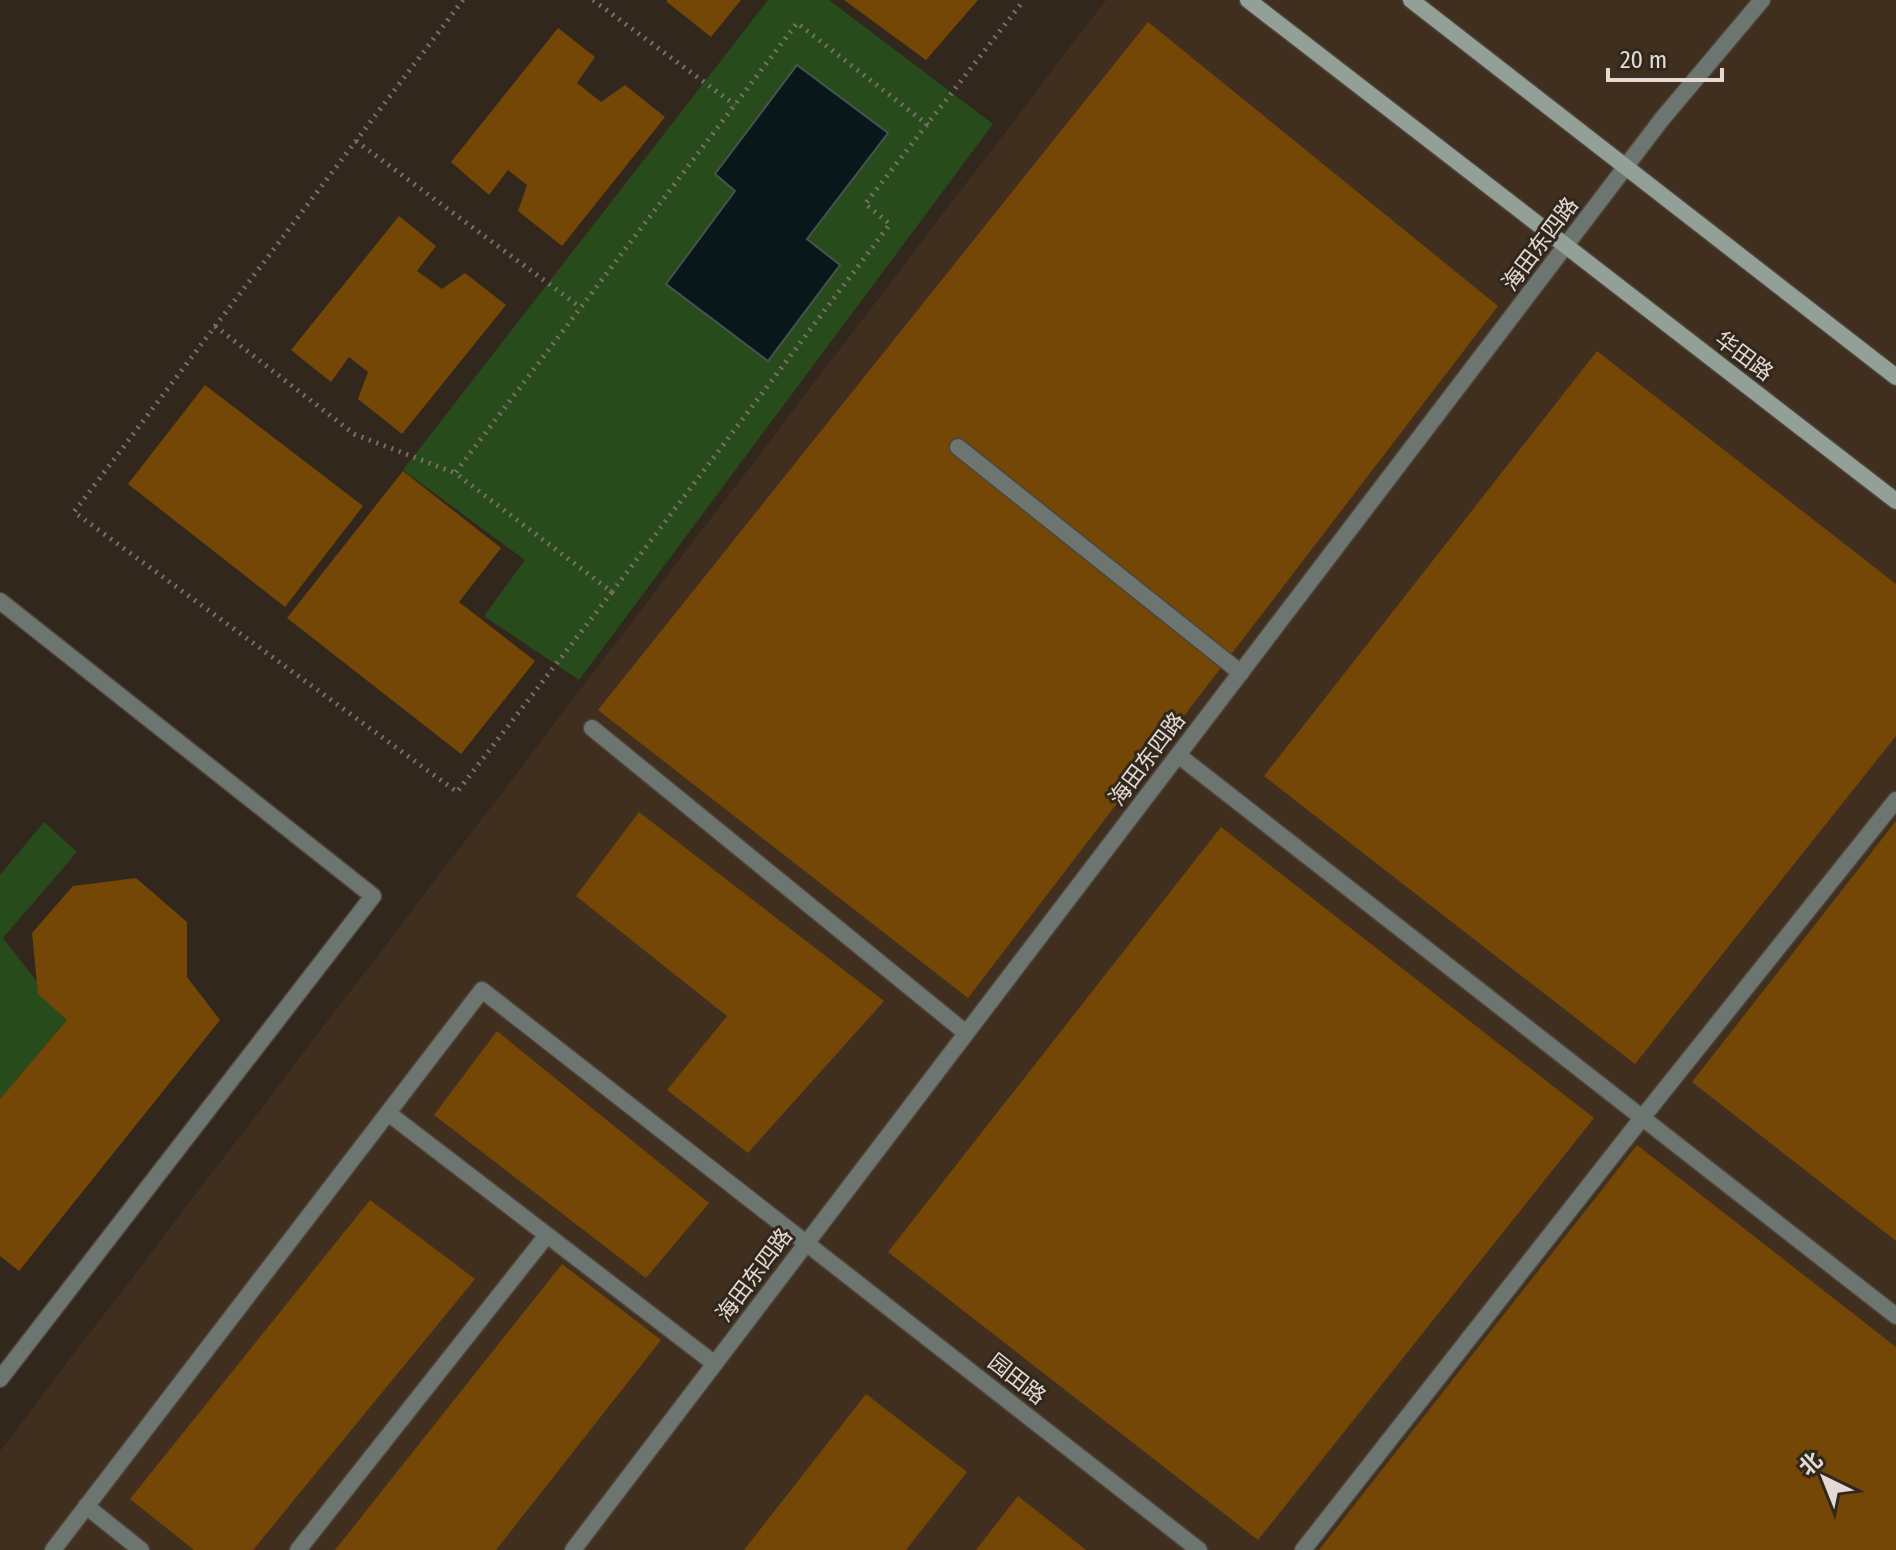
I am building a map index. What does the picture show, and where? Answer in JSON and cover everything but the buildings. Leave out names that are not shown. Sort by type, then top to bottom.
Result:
[{"type":"main road","name":"华田路","points":[[1248,0],[1896,501]]},
{"type":"main road","points":[[1411,0],[1896,377]]},
{"type":"lane","name":"海田东四路","points":[[573,1550],[1625,168],[1762,0]]},
{"type":"lane","points":[[958,447],[1241,673]]},
{"type":"lane","points":[[0,601],[373,896],[1,1378]]},
{"type":"lane","points":[[592,728],[966,1033]]},
{"type":"lane","points":[[1178,755],[1896,1316]]},
{"type":"lane","points":[[1303,1550],[1896,800]]},
{"type":"lane","name":"园田路","points":[[388,1113],[482,990],[1199,1550]]},
{"type":"lane","points":[[53,1550],[388,1113],[715,1364]]},
{"type":"lane","points":[[298,1550],[547,1235]]},
{"type":"lane","points":[[86,1506],[141,1550]]},
{"type":"path","points":[[463,0],[74,512],[457,792],[890,224],[865,204],[1024,0]]},
{"type":"path","points":[[593,0],[735,105]]},
{"type":"path","points":[[455,473],[797,23],[928,125]]},
{"type":"path","points":[[356,141],[580,307]]},
{"type":"path","points":[[215,326],[354,434],[455,473],[612,592]]},
{"type":"shaded area","points":[[1106,0],[1896,0],[1896,1550],[0,1550],[0,1451]]},
{"type":"shaded area","points":[[797,65],[888,133],[807,239],[840,265],[768,361],[666,284],[735,191],[715,174]]},
{"type":"green space","points":[[768,0],[829,0],[993,124],[579,680],[484,616],[525,560],[403,470]]},
{"type":"green space","points":[[44,822],[77,852],[3,938],[67,1020],[0,1099],[0,875]]}]
